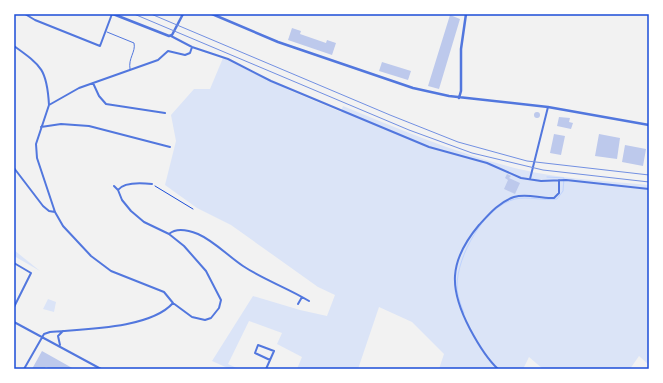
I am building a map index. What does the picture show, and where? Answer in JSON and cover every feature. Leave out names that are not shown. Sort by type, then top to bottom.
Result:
[{"type":"street","points":[[24,14],[35,20],[100,46],[112,14],[228,59],[271,81],[428,146],[487,163],[521,178],[541,181],[566,180],[649,189]]},
{"type":"street","points":[[171,36],[183,14]]},
{"type":"street","points":[[212,14],[260,35],[413,88],[459,98],[548,107],[649,125]]},
{"type":"street","points":[[459,98],[461,91],[460,49],[466,14]]},
{"type":"street","points":[[14,46],[41,68],[47,83],[49,105],[36,144],[37,158],[55,212],[70,234],[98,262],[118,274],[164,292],[174,303],[192,317],[205,320],[216,314],[220,308],[221,300],[206,271],[198,260],[169,234],[144,222],[131,211],[122,200],[118,190],[114,186]]},
{"type":"street","points":[[49,105],[79,88],[158,60],[168,51],[185,55],[190,53],[192,46]]},
{"type":"street","points":[[93,83],[99,96],[106,104],[165,113]]},
{"type":"street","points":[[530,179],[548,107]]},
{"type":"street","points":[[41,128],[61,124],[89,126],[170,147]]},
{"type":"street","points":[[14,168],[47,210],[55,212]]},
{"type":"street","points":[[498,369],[484,354],[460,308],[454,292],[454,281],[458,262],[474,231],[498,205],[523,196],[554,198],[558,193],[559,180]]},
{"type":"street","points":[[118,190],[122,186],[152,184]]},
{"type":"street","points":[[169,234],[173,230],[180,229],[206,238],[244,267],[309,301]]},
{"type":"street","points":[[14,263],[31,273],[14,307]]},
{"type":"street","points":[[298,304],[302,297]]},
{"type":"street","points":[[24,369],[42,336],[50,332],[109,327],[151,318],[161,314],[174,303]]},
{"type":"street","points":[[14,322],[102,369]]},
{"type":"street","points":[[61,346],[58,340],[63,331]]},
{"type":"street","points":[[266,369],[274,352],[258,345],[255,353],[270,360]]},
{"type":"lane","points":[[106,31],[134,43],[135,47],[129,62],[130,69]]},
{"type":"path","points":[[152,184],[193,209]]},
{"type":"shaded area","points":[[223,58],[291,91],[341,112],[343,106],[430,141],[496,163],[551,175],[649,185],[649,365],[639,356],[630,369],[543,369],[529,357],[523,369],[439,369],[444,354],[412,322],[379,307],[358,369],[297,369],[302,357],[277,344],[282,333],[249,321],[228,364],[239,369],[230,369],[212,361],[253,296],[300,310],[327,316],[335,295],[318,287],[231,225],[197,208],[165,185],[176,141],[171,115],[194,89],[210,89]]},
{"type":"shaded area","points":[[14,250],[40,271],[14,256]]},
{"type":"shaded area","points":[[48,299],[56,302],[54,312],[43,309]]},
{"type":"building","points":[[450,15],[460,19],[439,89],[428,86]]},
{"type":"building","points":[[292,28],[301,31],[300,34],[326,43],[327,40],[336,43],[332,55],[288,40]]},
{"type":"building","points":[[382,62],[411,71],[408,80],[379,71]]},
{"type":"building","points":[[537,112],[540,115],[537,118],[534,115]]},
{"type":"building","points":[[559,117],[570,118],[569,122],[573,123],[571,129],[557,126]]},
{"type":"building","points":[[554,134],[565,136],[561,155],[550,153]]},
{"type":"building","points":[[599,134],[620,138],[617,159],[595,156]]},
{"type":"building","points":[[625,145],[646,149],[643,166],[622,162]]},
{"type":"building","points":[[507,174],[511,176],[509,178],[520,183],[515,194],[504,189],[508,180],[505,178]]},
{"type":"building","points":[[42,351],[74,369],[50,369],[46,367],[44,369],[32,369]]},
{"type":"waterway","points":[[464,313],[459,300],[457,286],[458,274],[467,247],[474,234],[493,212],[504,204],[515,199],[557,199],[563,191],[564,178],[547,177]]},
{"type":"railway","points":[[134,14],[409,130],[472,153],[543,170],[649,182]]},
{"type":"railway","points":[[151,14],[390,115],[458,142],[527,161],[649,175]]}]
